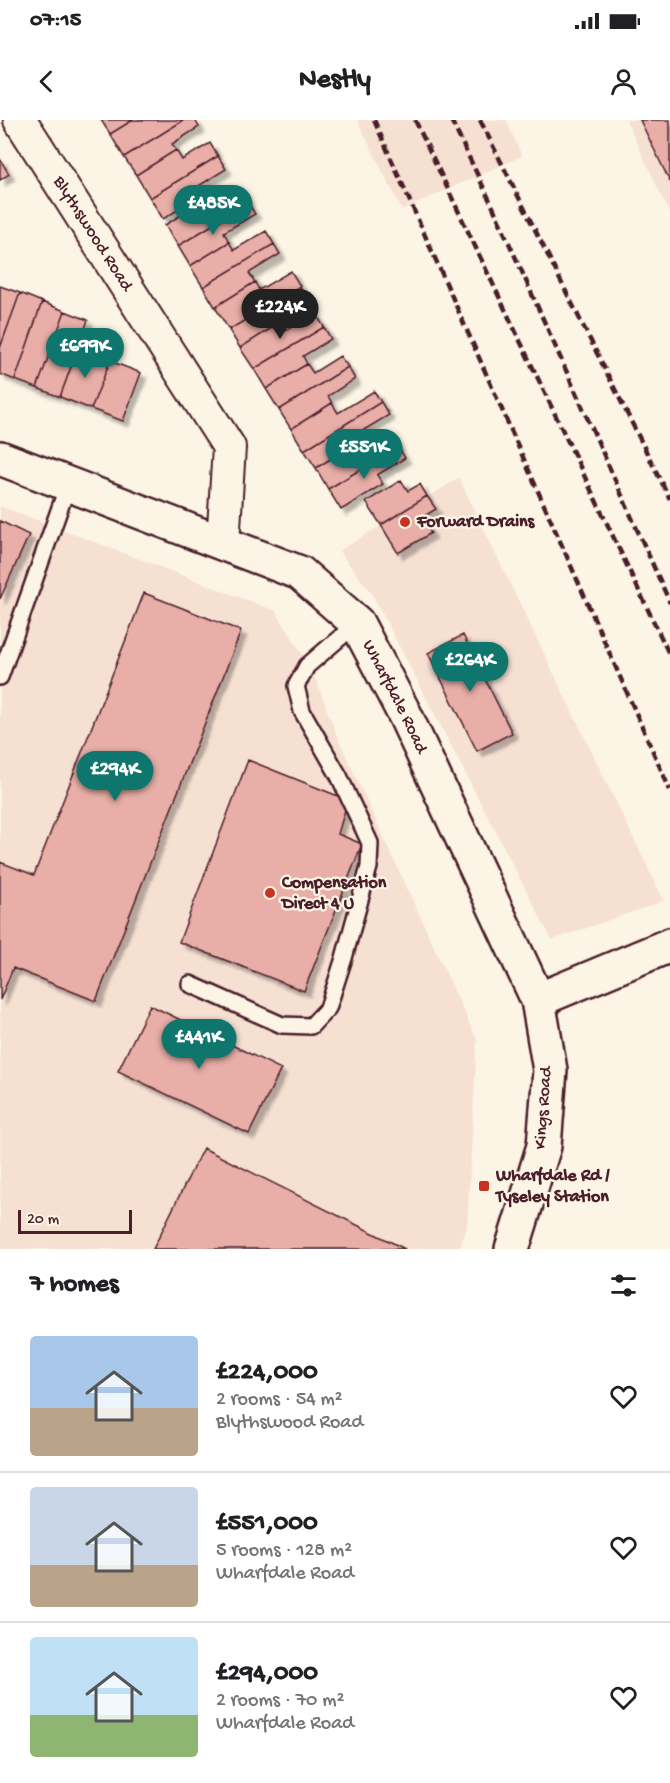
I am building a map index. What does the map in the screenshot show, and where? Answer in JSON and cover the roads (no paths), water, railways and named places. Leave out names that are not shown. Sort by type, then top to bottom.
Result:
[{"type":"main road","name":"Wharfdale Road","points":[[0,459],[300,573],[357,623],[405,715],[538,1000]]},
{"type":"main road","points":[[538,1000],[670,945]]},
{"type":"main road","name":"Kings Road","points":[[513,1249],[544,1146],[550,1070],[538,1000]]},
{"type":"street","name":"Blythswood Road","points":[[20,120],[229,447],[223,544]]},
{"type":"lane","points":[[0,677],[68,485]]},
{"type":"lane","points":[[190,984],[282,1025],[311,1026],[328,1008],[345,958],[369,867],[370,843],[339,776],[302,711],[296,686],[307,666],[357,623]]},
{"type":"railway","points":[[374,120],[670,790]]},
{"type":"railway","points":[[415,120],[670,656]]},
{"type":"railway","points":[[451,120],[493,207],[670,603]]},
{"type":"railway","points":[[480,120],[670,499]]},
{"type":"place","name":"Forward Drains","points":[[405,522]]},
{"type":"place","name":"Compensation Direct 4 U","points":[[270,893]]},
{"type":"place","name":"Wharfdale Rd / Tyseley Station","points":[[484,1186]]}]
